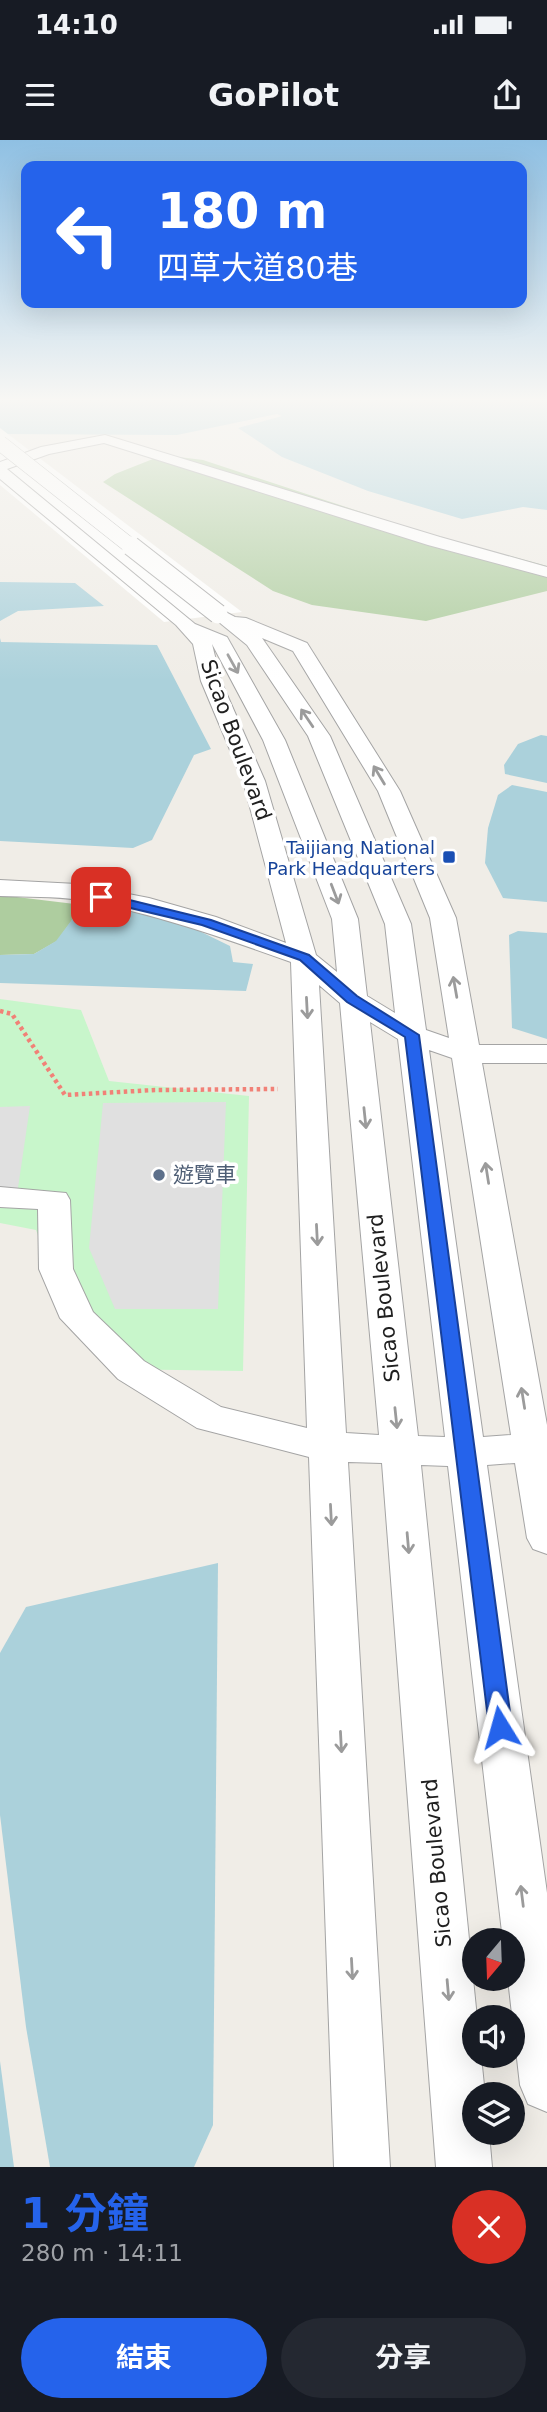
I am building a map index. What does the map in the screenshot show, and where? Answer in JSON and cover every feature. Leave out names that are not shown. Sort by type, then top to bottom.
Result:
[{"type":"street","points":[[27,492],[183,621]]},
{"type":"street","points":[[62,492],[254,641],[319,736],[398,924],[547,2085]]},
{"type":"street","points":[[275,492],[434,541],[547,572]]},
{"type":"street","points":[[218,614],[300,647],[389,791],[443,918],[468,1054],[547,1538]]},
{"type":"street","name":"Sicao Boulevard","points":[[183,621],[202,643],[211,681],[254,781],[304,958],[362,2167]]},
{"type":"street","name":"Sicao Boulevard","points":[[183,621],[220,642],[274,740],[345,919],[400,1451],[464,2167]]},
{"type":"street","points":[[0,888],[77,892],[149,906],[207,923],[304,958],[352,999],[412,1035],[468,1054],[547,1054]]},
{"type":"street","points":[[0,1197],[54,1200],[56,1269],[78,1318],[131,1370],[211,1418],[327,1447],[464,1452],[531,1448]]},
{"type":"path","points":[[0,1011],[12,1014],[65,1096],[155,1090],[278,1089]]},
{"type":"green space","points":[[118,492],[299,492],[419,531],[547,566],[547,591],[426,621],[312,605],[273,591]]},
{"type":"green space","points":[[0,895],[83,905],[57,941],[34,954],[0,955]]},
{"type":"green space","points":[[0,999],[81,1010],[109,1081],[249,1096],[243,1371],[110,1369],[76,1330],[36,1230],[0,1223]]},
{"type":"shaded area","name":"遊覽車","points":[[226,1102],[218,1309],[115,1309],[89,1248],[103,1103]]},
{"type":"shaded area","points":[[30,1106],[18,1188],[0,1188],[0,1107]]},
{"type":"water","points":[[370,492],[547,492],[547,510],[523,507],[462,519]]},
{"type":"water","points":[[0,582],[75,583],[104,606],[18,611],[0,621]]},
{"type":"water","points":[[0,638],[1,642],[157,645],[211,749],[194,755],[152,840],[133,848],[0,841]]},
{"type":"water","points":[[541,735],[547,736],[547,783],[505,774],[504,765],[518,744]]},
{"type":"water","points":[[512,785],[547,792],[547,902],[503,898],[485,863],[488,828],[498,795]]},
{"type":"water","points":[[83,905],[142,913],[187,925],[230,946],[233,962],[253,964],[246,991],[0,983],[0,955],[34,954],[56,941]]},
{"type":"water","points":[[518,931],[547,933],[547,1039],[512,1028],[509,935]]},
{"type":"water","points":[[218,1563],[213,2125],[194,2167],[50,2167],[26,2027],[0,1815],[0,1653],[26,1607]]},
{"type":"water","points":[[0,2061],[14,2167],[0,2167]]},
{"type":"pier","points":[[8,492],[84,492],[242,612],[164,622]]},
{"type":"place","name":"Taijiang National Park Headquarters","points":[[449,857]]},
{"type":"place","name":"遊覽車","points":[[159,1175]]},
{"type":"route","points":[[101,897],[149,906],[207,923],[304,958],[352,999],[412,1035],[500,1727]]}]
